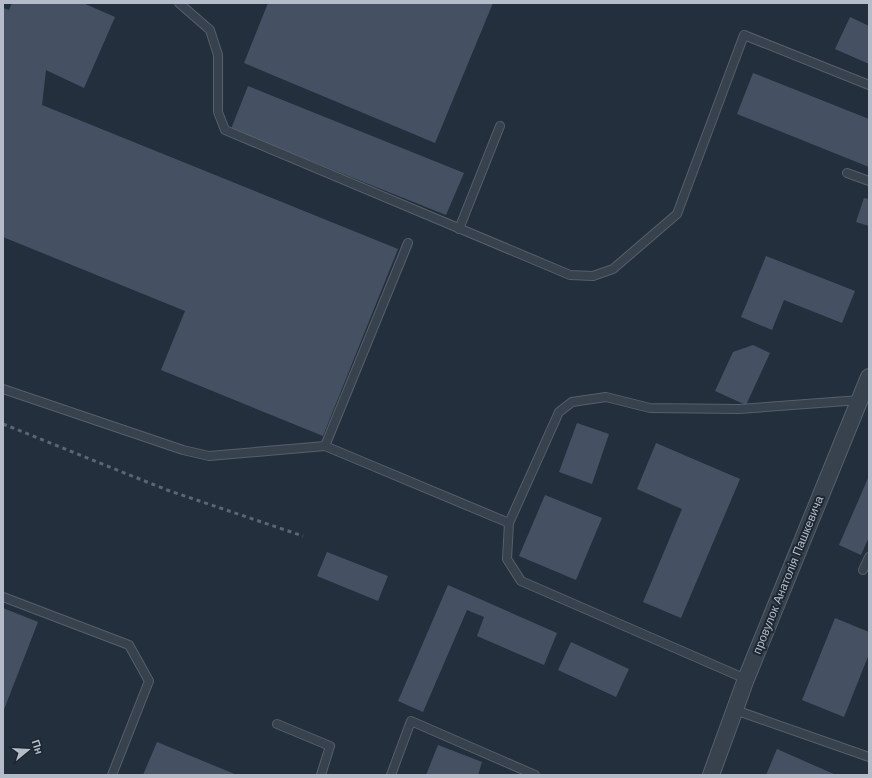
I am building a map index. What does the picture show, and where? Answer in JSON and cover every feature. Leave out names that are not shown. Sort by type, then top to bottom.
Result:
[{"type":"street","name":"провулок Анатолія Пашкевича","points":[[711,775],[746,679],[868,379]]},
{"type":"lane","points":[[179,3],[210,30],[218,55],[218,112],[225,130],[570,276],[593,276],[613,269],[677,214],[744,35],[869,85]]},
{"type":"lane","points":[[459,229],[500,126]]},
{"type":"lane","points":[[848,173],[869,181]]},
{"type":"lane","points":[[325,446],[408,243]]},
{"type":"lane","points":[[3,389],[184,450],[210,456],[325,446],[509,523]]},
{"type":"lane","points":[[746,679],[521,581],[507,559],[509,523],[559,412],[572,402],[606,397],[650,408],[739,409],[860,400]]},
{"type":"lane","points":[[863,570],[869,557]]},
{"type":"lane","points":[[3,597],[129,645],[149,681],[112,775]]},
{"type":"lane","points":[[735,710],[869,757]]},
{"type":"lane","points":[[391,775],[411,721],[535,775]]},
{"type":"lane","points":[[277,724],[330,746],[321,775]]},
{"type":"building","points":[[12,3],[83,3],[115,17],[84,88],[46,70],[42,105],[398,249],[323,436],[161,370],[185,311],[3,237],[3,8],[9,10]]},
{"type":"building","points":[[268,3],[493,3],[435,143],[244,63]]},
{"type":"building","points":[[850,17],[869,26],[869,64],[835,49]]},
{"type":"building","points":[[753,73],[869,119],[869,167],[737,114]]},
{"type":"building","points":[[248,86],[464,173],[446,215],[231,129]]},
{"type":"building","points":[[864,198],[869,199],[869,226],[856,222]]},
{"type":"building","points":[[766,256],[855,291],[842,323],[784,300],[772,330],[741,317]]},
{"type":"building","points":[[753,345],[770,353],[746,405],[715,391],[733,352]]},
{"type":"building","points":[[577,423],[609,434],[592,484],[559,472]]},
{"type":"building","points":[[656,443],[740,479],[681,618],[643,602],[682,509],[637,489]]},
{"type":"building","points":[[869,476],[869,537],[861,555],[839,545]]},
{"type":"building","points":[[545,495],[602,518],[576,580],[519,556]]},
{"type":"building","points":[[327,552],[388,576],[378,601],[317,576]]},
{"type":"building","points":[[448,585],[557,633],[544,665],[477,636],[484,617],[467,610],[423,712],[398,701]]},
{"type":"building","points":[[3,608],[38,622],[3,712]]},
{"type":"building","points":[[835,618],[869,632],[869,654],[844,717],[802,700]]},
{"type":"building","points":[[571,642],[629,669],[616,697],[558,670]]},
{"type":"building","points":[[157,742],[237,775],[143,775]]},
{"type":"building","points":[[438,745],[482,762],[478,775],[426,775]]},
{"type":"building","points":[[777,749],[836,775],[766,775]]},
{"type":"railway","points":[[3,424],[167,490],[303,536]]}]
